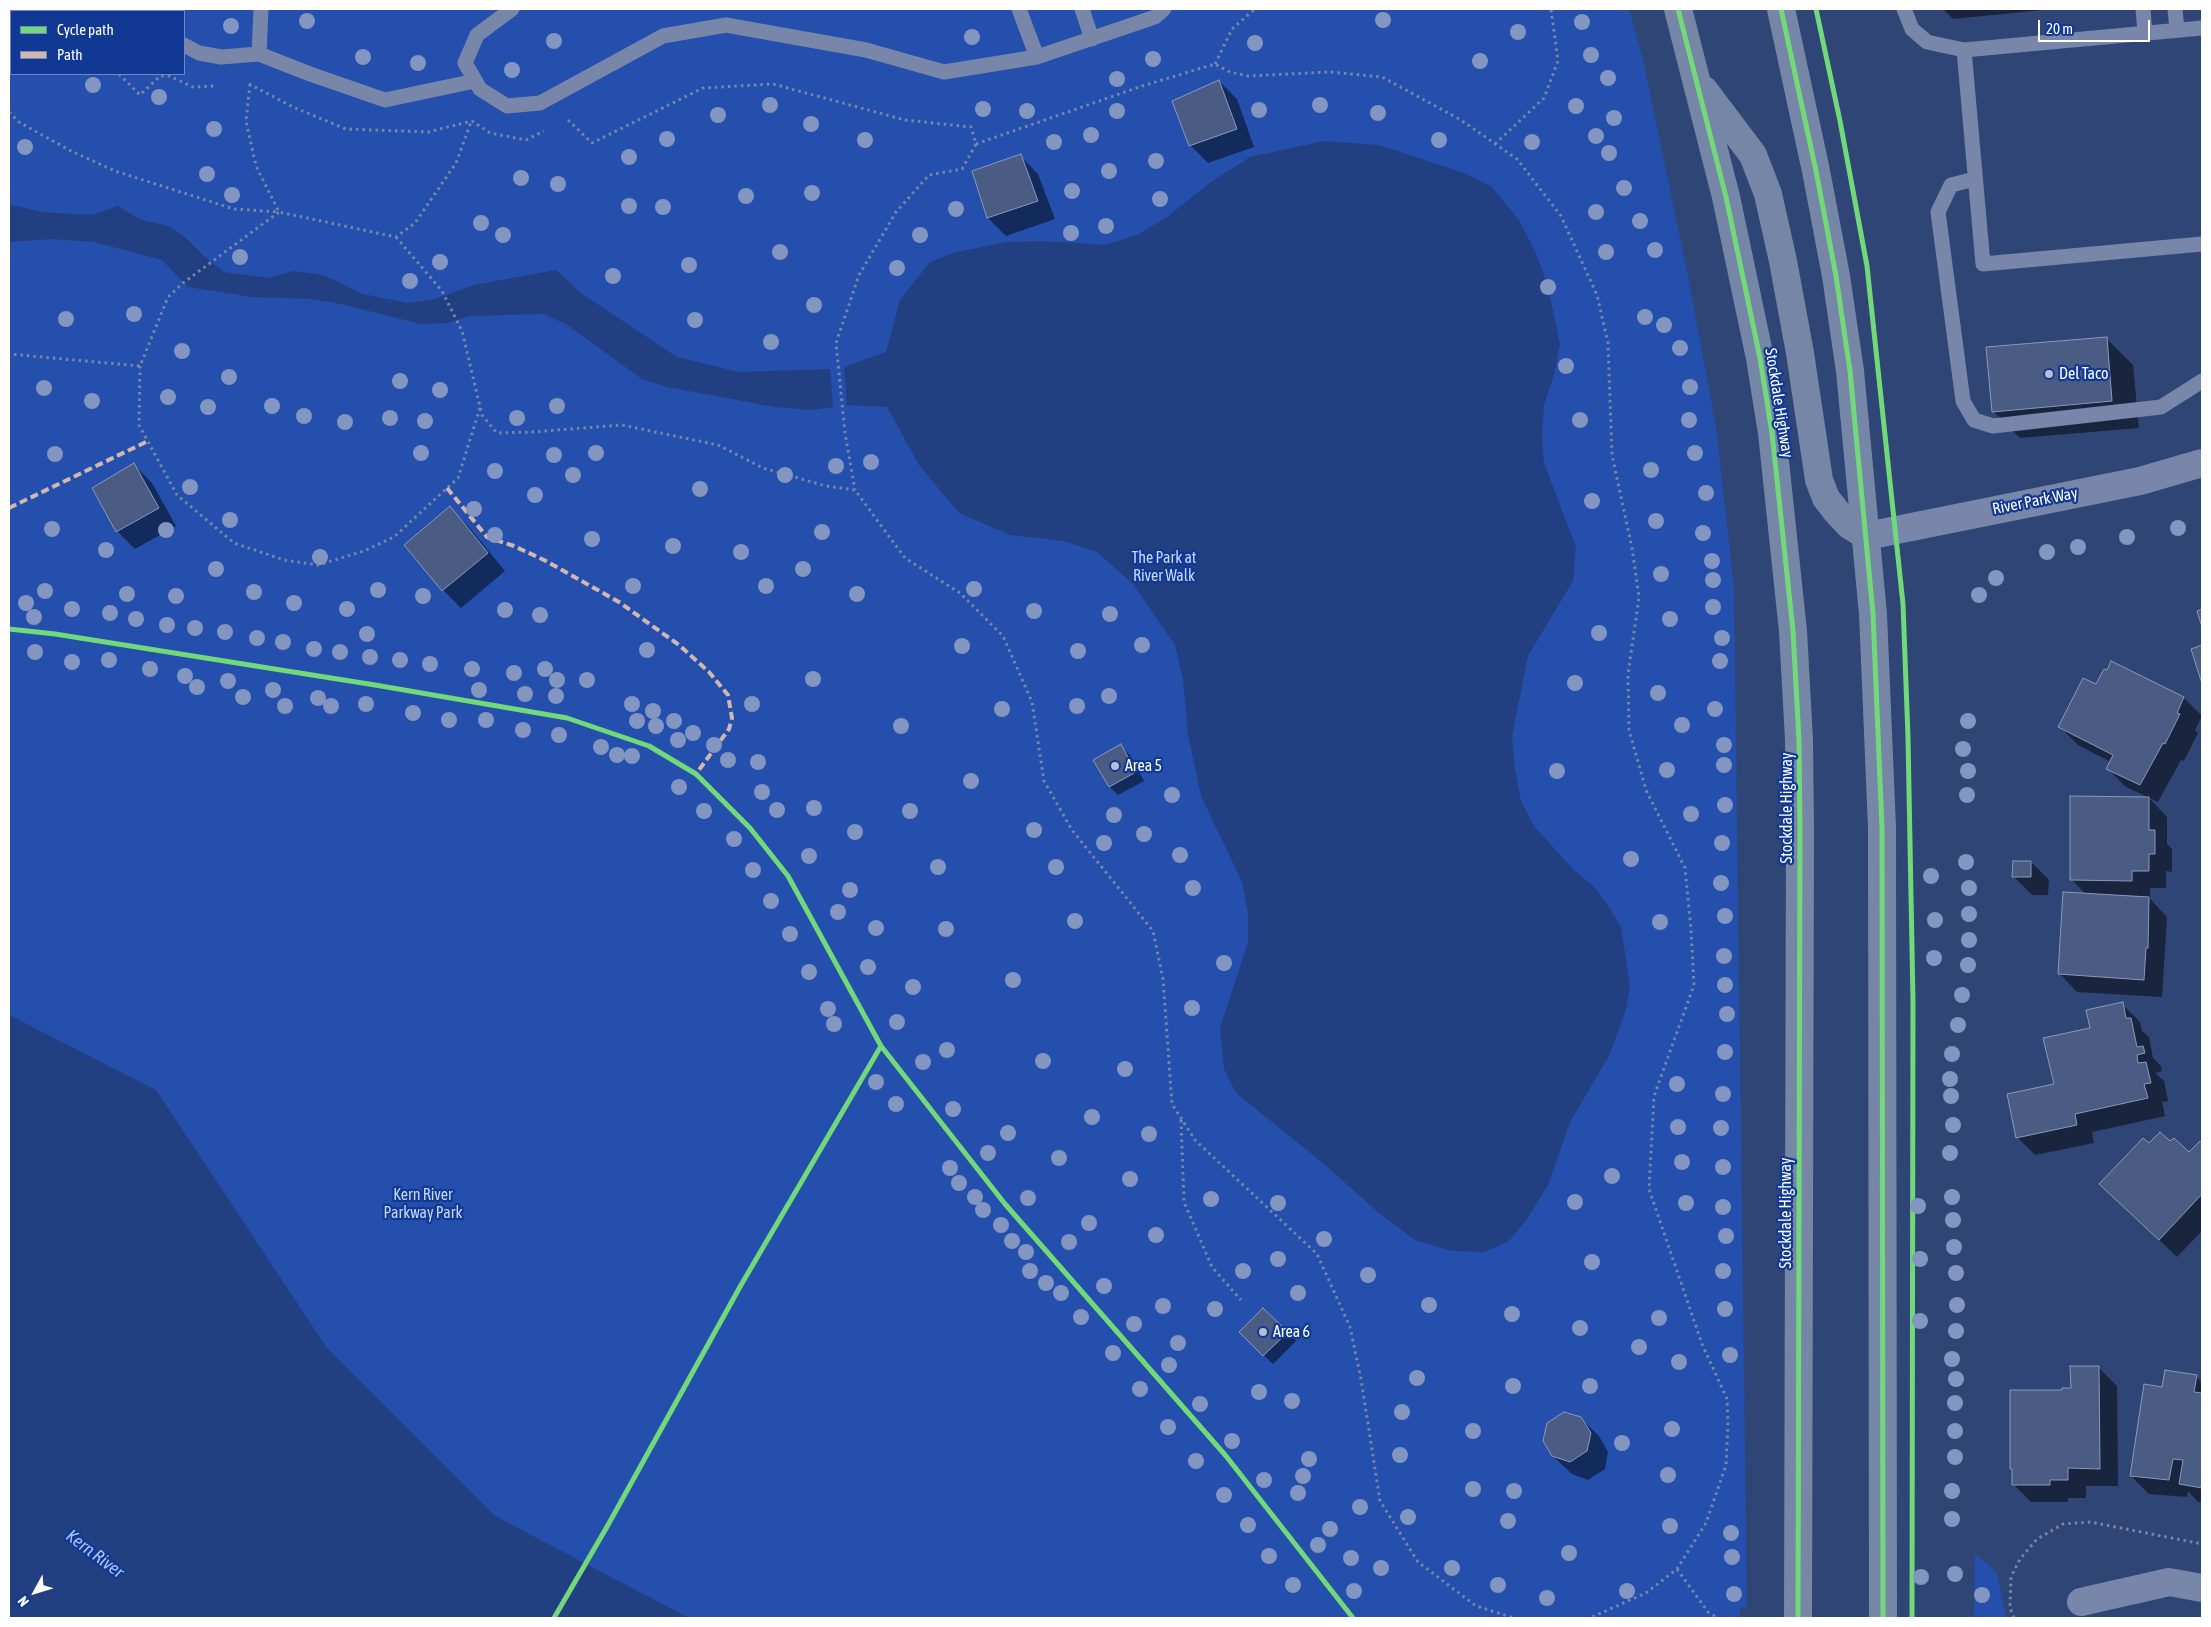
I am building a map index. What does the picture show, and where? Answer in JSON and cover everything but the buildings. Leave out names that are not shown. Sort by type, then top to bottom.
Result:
[{"type":"main road","name":"Stockdale Highway","points":[[1678,9],[1741,260],[1760,358],[1772,433],[1793,631],[1799,740],[1800,830],[1798,1618]]},
{"type":"main road","points":[[1781,9],[1816,170],[1836,276],[1850,371],[1873,614],[1882,828],[1883,1618]]},
{"type":"main road","points":[[1697,81],[1753,155],[1768,194],[1800,353],[1819,480],[1826,498],[1836,511],[1850,525],[1867,536]]},
{"type":"street","name":"River Park Way","points":[[1867,536],[2140,481],[2202,463]]},
{"type":"street","points":[[2081,1602],[2169,1582],[2202,1588]]},
{"type":"lane","points":[[259,54],[261,9]]},
{"type":"lane","points":[[512,9],[477,35],[465,63],[480,89],[507,106],[540,103],[663,36],[726,25],[866,50],[944,72],[1037,57],[1155,17],[1164,9]]},
{"type":"lane","points":[[1020,9],[1037,57]]},
{"type":"lane","points":[[1082,9],[1092,39]]},
{"type":"lane","points":[[1904,9],[1912,29],[1928,42],[1964,50],[2202,28]]},
{"type":"lane","points":[[2143,9],[2145,33]]},
{"type":"lane","points":[[2175,9],[2177,30]]},
{"type":"lane","points":[[185,45],[199,52],[221,57],[259,54],[385,100],[475,81]]},
{"type":"lane","points":[[1964,50],[1983,264],[2202,244]]},
{"type":"lane","points":[[1975,178],[1951,186],[1938,212],[1963,401],[1974,420],[1993,426],[2161,407],[2202,381]]},
{"type":"path","points":[[1216,64],[1232,29],[1255,9]]},
{"type":"path","points":[[1495,144],[1544,98],[1558,62],[1551,9]]},
{"type":"path","points":[[1514,1618],[1476,1606],[1418,1562],[1380,1501],[1361,1379],[1350,1327],[1317,1254],[1195,1140],[1172,1104],[1163,979],[1152,931],[1072,830],[1044,781],[1032,702],[1003,636],[960,593],[906,558],[855,490],[845,433],[836,343],[856,284],[896,212],[930,175],[962,169],[976,144],[1142,86],[1216,64],[1230,72],[1248,76],[1330,72],[1382,77],[1461,120],[1517,158],[1561,216],[1597,294],[1608,343],[1612,454],[1640,597],[1628,674],[1629,730],[1646,790],[1685,868],[1694,985],[1654,1096],[1649,1189],[1702,1344],[1727,1399],[1728,1425],[1726,1465],[1706,1523],[1677,1569],[1646,1593],[1590,1618]]},
{"type":"path","points":[[120,75],[140,95],[160,76],[169,76],[193,87],[221,85]]},
{"type":"path","points":[[240,84],[250,84],[293,108],[346,129],[428,132],[472,121],[490,133],[526,140],[552,128]]},
{"type":"path","points":[[250,84],[246,121],[256,166],[279,212]]},
{"type":"path","points":[[560,124],[569,120],[592,143],[703,88],[772,84],[905,120],[971,127],[976,144]]},
{"type":"path","points":[[9,112],[19,122],[69,150],[115,171],[234,209],[279,212],[396,237],[442,292],[462,331],[482,415],[497,433],[622,425],[718,445],[763,468],[826,486],[855,490]]},
{"type":"path","points":[[396,237],[415,223],[456,163],[472,121]]},
{"type":"path","points":[[279,212],[183,282],[168,297],[140,366],[139,425],[177,495],[234,543],[284,560],[318,564],[364,551],[394,537],[458,478],[481,406]]},
{"type":"path","points":[[9,354],[140,366]]},
{"type":"path","points":[[1181,1119],[1184,1202],[1212,1267],[1240,1300]]},
{"type":"path","points":[[2014,1618],[2010,1608],[2011,1577],[2020,1559],[2037,1539],[2063,1524],[2090,1522],[2202,1544]]},
{"type":"path","points":[[1677,1569],[1708,1612],[1718,1618]]},
{"type":"green space","name":"The Park at River Walk","points":[[9,9],[1629,9],[1643,59],[1690,286],[1716,427],[1734,587],[1747,1607],[1740,1608],[1740,1618],[9,1618]]},
{"type":"green space","points":[[1975,1553],[1997,1573],[2006,1618],[1974,1618]]},
{"type":"water","points":[[1324,141],[1379,145],[1464,173],[1492,187],[1519,220],[1536,253],[1548,287],[1560,344],[1554,375],[1544,405],[1542,435],[1544,463],[1576,547],[1573,581],[1528,656],[1512,736],[1515,770],[1521,801],[1534,826],[1573,869],[1594,887],[1621,927],[1630,986],[1626,1010],[1609,1056],[1570,1122],[1548,1185],[1527,1219],[1509,1241],[1484,1252],[1452,1251],[1415,1240],[1379,1213],[1324,1164],[1236,1093],[1224,1069],[1220,1028],[1248,942],[1248,914],[1242,882],[1201,796],[1188,735],[1183,680],[1175,645],[1133,584],[1097,552],[1063,541],[1010,535],[959,513],[919,465],[887,407],[847,405],[844,367],[886,352],[900,300],[930,262],[953,253],[1006,242],[1041,241],[1106,245],[1139,234],[1167,217],[1211,182],[1250,157]]},
{"type":"water","points":[[9,204],[41,212],[92,215],[118,206],[139,219],[168,226],[185,237],[224,272],[268,278],[294,271],[323,275],[363,294],[407,303],[435,299],[474,285],[556,270],[581,293],[677,357],[739,372],[830,369],[833,407],[812,410],[775,407],[667,387],[642,379],[566,324],[543,314],[469,316],[448,323],[421,324],[341,304],[310,299],[252,297],[188,287],[162,260],[94,242],[52,239],[9,242]]},
{"type":"water","name":"Kern River","points":[[9,1015],[156,1090],[327,1348],[495,1516],[689,1618],[9,1618]]},
{"type":"marked path","points":[[9,508],[148,441]]},
{"type":"marked path","points":[[447,488],[487,537],[514,546],[546,561],[619,602],[679,645],[709,672],[728,695],[732,718],[729,729],[696,774]]},
{"type":"cycle path","points":[[1678,9],[1726,197],[1760,358],[1772,433],[1793,631],[1799,740],[1800,830],[1798,1618]]},
{"type":"cycle path","points":[[1781,9],[1816,171],[1836,276],[1850,371],[1873,614],[1882,828],[1883,1618]]},
{"type":"cycle path","points":[[1816,9],[1840,121],[1867,266],[1903,604],[1908,737],[1913,1001],[1912,1618]]},
{"type":"cycle path","points":[[9,629],[55,634],[375,685],[567,718],[649,746],[696,774],[750,828],[788,876],[881,1046],[1005,1204],[1226,1456],[1353,1618]]},
{"type":"cycle path","points":[[554,1618],[608,1525],[741,1285],[881,1046]]},
{"type":"place","name":"Del Taco","points":[[2049,374]]},
{"type":"place","name":"Area 5","points":[[1115,766]]},
{"type":"place","name":"Area 6","points":[[1263,1332]]},
{"type":"park label","name":"Kern River Parkway Park","points":[[423,1204]]}]
